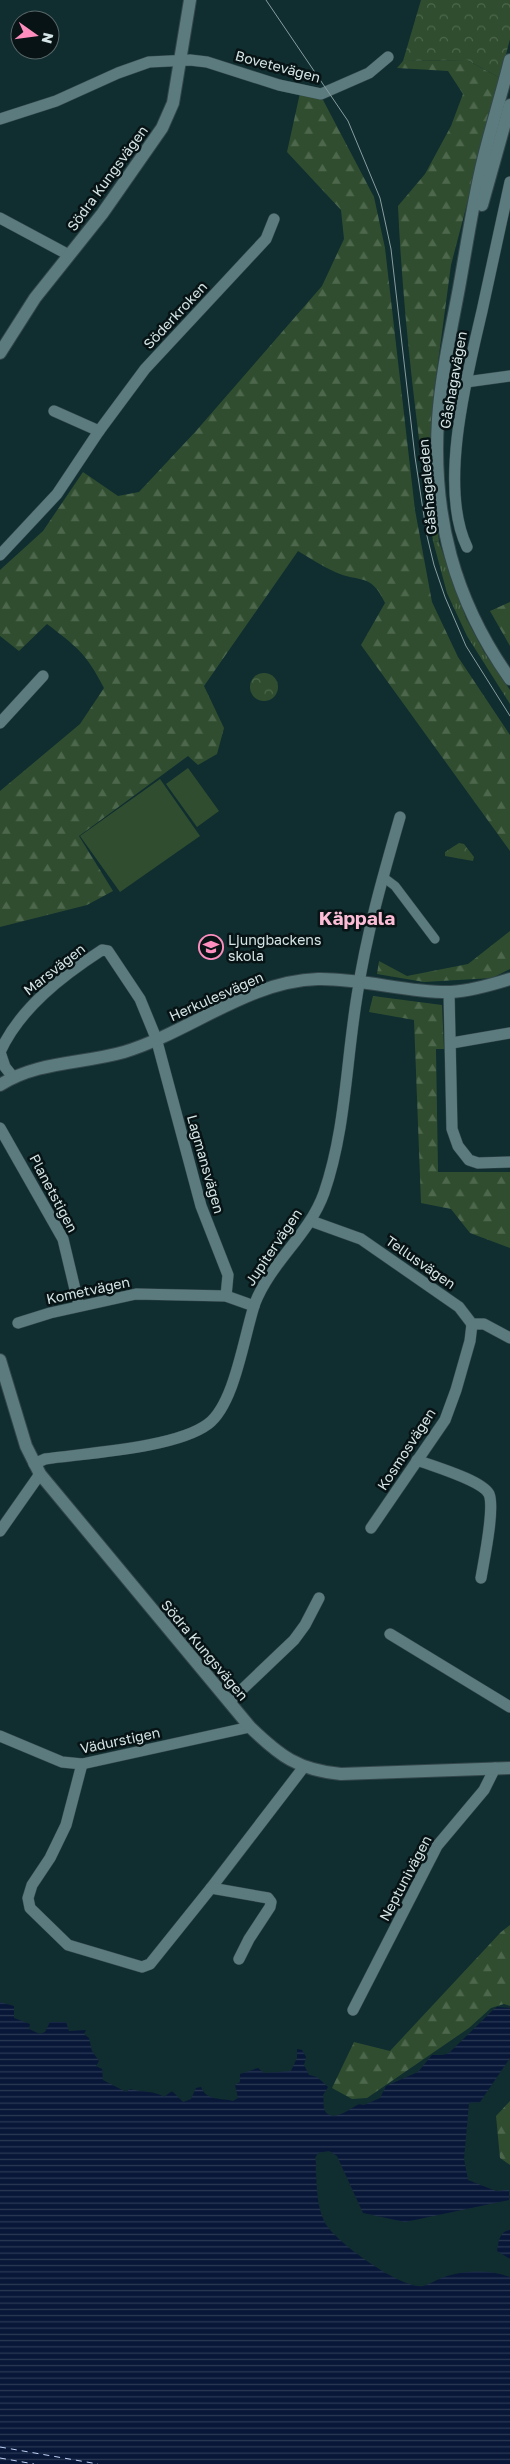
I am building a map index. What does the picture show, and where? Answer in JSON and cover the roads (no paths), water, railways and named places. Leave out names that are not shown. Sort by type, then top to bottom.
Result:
[{"type":"street","name":"Södra Kungsvägen","points":[[0,353],[35,298],[108,206],[162,128],[173,103],[190,0]]},
{"type":"street","name":"Bovetevägen","points":[[0,119],[56,101],[118,73],[149,62],[181,60],[207,62],[279,85],[321,94],[369,73],[388,57]]},
{"type":"street","name":"Gåshagaleden","points":[[510,60],[509,74],[480,170],[460,279],[438,418],[441,509],[448,546],[462,594],[476,627],[510,679]]},
{"type":"street","name":"Gåshagaleden","points":[[460,279],[510,105]]},
{"type":"street","name":"Gåshagavägen","points":[[467,547],[462,536],[459,521],[456,478],[458,429],[466,382],[506,221],[510,182]]},
{"type":"street","points":[[0,218],[69,255]]},
{"type":"street","name":"Söderkroken","points":[[0,555],[57,494],[99,431],[145,369],[266,239],[274,220]]},
{"type":"street","points":[[466,382],[510,376]]},
{"type":"street","points":[[54,411],[99,431]]},
{"type":"street","points":[[0,723],[44,676]]},
{"type":"street","name":"Jupitervägen","points":[[37,1469],[46,1459],[162,1442],[187,1434],[209,1424],[223,1404],[231,1386],[254,1306],[271,1272],[311,1221],[323,1194],[336,1153],[359,983],[383,877],[400,817]]},
{"type":"street","points":[[383,877],[395,886],[435,940]]},
{"type":"street","name":"Marsvägen","points":[[13,1077],[4,1066],[0,1052],[29,1007],[86,961],[105,950],[112,955],[132,984],[147,1012],[156,1038]]},
{"type":"street","name":"Herkulesvägen","points":[[0,1084],[13,1077],[42,1067],[124,1052],[252,995],[284,983],[319,979],[450,992],[476,988],[510,979]]},
{"type":"street","points":[[450,992],[452,1129],[458,1146],[468,1160],[478,1163],[510,1162]]},
{"type":"street","points":[[452,1043],[510,1033]]},
{"type":"street","name":"Lagmansvägen","points":[[156,1038],[201,1206],[228,1275],[226,1296]]},
{"type":"street","name":"Planetstigen","points":[[0,1128],[63,1239],[79,1306]]},
{"type":"street","name":"Tellusvägen","points":[[311,1221],[361,1239],[459,1307],[472,1324]]},
{"type":"street","name":"Kometvägen","points":[[18,1323],[79,1306],[136,1294],[226,1296],[254,1306]]},
{"type":"street","points":[[472,1324],[484,1324],[509,1334]]},
{"type":"street","name":"Kosmosvägen","points":[[371,1528],[445,1420],[470,1341],[472,1324]]},
{"type":"street","name":"Södra Kungsvägen","points":[[0,1360],[37,1469],[250,1727],[277,1753],[303,1768],[341,1774],[510,1768]]},
{"type":"street","points":[[417,1460],[477,1483],[488,1492],[491,1505],[481,1578]]},
{"type":"street","points":[[0,1531],[37,1469]]},
{"type":"street","points":[[229,1702],[294,1640],[305,1626],[319,1598]]},
{"type":"street","points":[[390,1634],[510,1707]]},
{"type":"street","name":"Vädurstigen","points":[[0,1736],[62,1762],[82,1764],[250,1727]]},
{"type":"street","points":[[82,1764],[66,1825],[50,1858],[32,1885],[28,1898],[30,1908],[68,1944],[142,1967],[150,1964],[303,1768]]},
{"type":"street","name":"Neptunivägen","points":[[353,2010],[436,1846],[484,1790],[495,1768]]},
{"type":"street","points":[[211,1888],[268,1898],[271,1902],[270,1907],[249,1939],[239,1959]]},
{"type":"water","points":[[0,2002],[14,2006],[14,2018],[30,2024],[29,2029],[40,2034],[45,2032],[50,2022],[66,2022],[69,2031],[86,2030],[84,2034],[89,2038],[92,2051],[99,2061],[96,2066],[102,2069],[103,2080],[126,2092],[130,2089],[164,2097],[172,2091],[183,2102],[191,2099],[196,2088],[201,2087],[210,2097],[233,2101],[238,2098],[235,2085],[240,2082],[240,2074],[258,2068],[264,2073],[291,2071],[297,2058],[297,2049],[302,2050],[306,2057],[304,2065],[309,2075],[317,2077],[328,2087],[323,2095],[324,2108],[328,2115],[333,2116],[342,2114],[359,2104],[364,2105],[380,2098],[386,2086],[418,2072],[432,2055],[449,2053],[497,2007],[510,2008],[510,2058],[480,2102],[469,2103],[464,2159],[468,2180],[496,2191],[509,2190],[509,2200],[405,2222],[363,2213],[337,2156],[329,2151],[318,2153],[315,2158],[318,2198],[324,2221],[340,2240],[353,2251],[385,2272],[413,2285],[423,2286],[444,2277],[463,2273],[487,2272],[510,2277],[510,2464],[0,2464]]},
{"type":"water","points":[[510,2230],[510,2259],[497,2251],[502,2235]]},
{"type":"tram line","points":[[266,0],[348,121],[380,198],[391,249],[415,457],[427,536],[434,565],[445,597],[466,646],[510,716]]},
{"type":"place","name":"Ljungbackens skola","points":[[211,947]]},
{"type":"district","name":"Käppala","points":[[357,917]]}]
